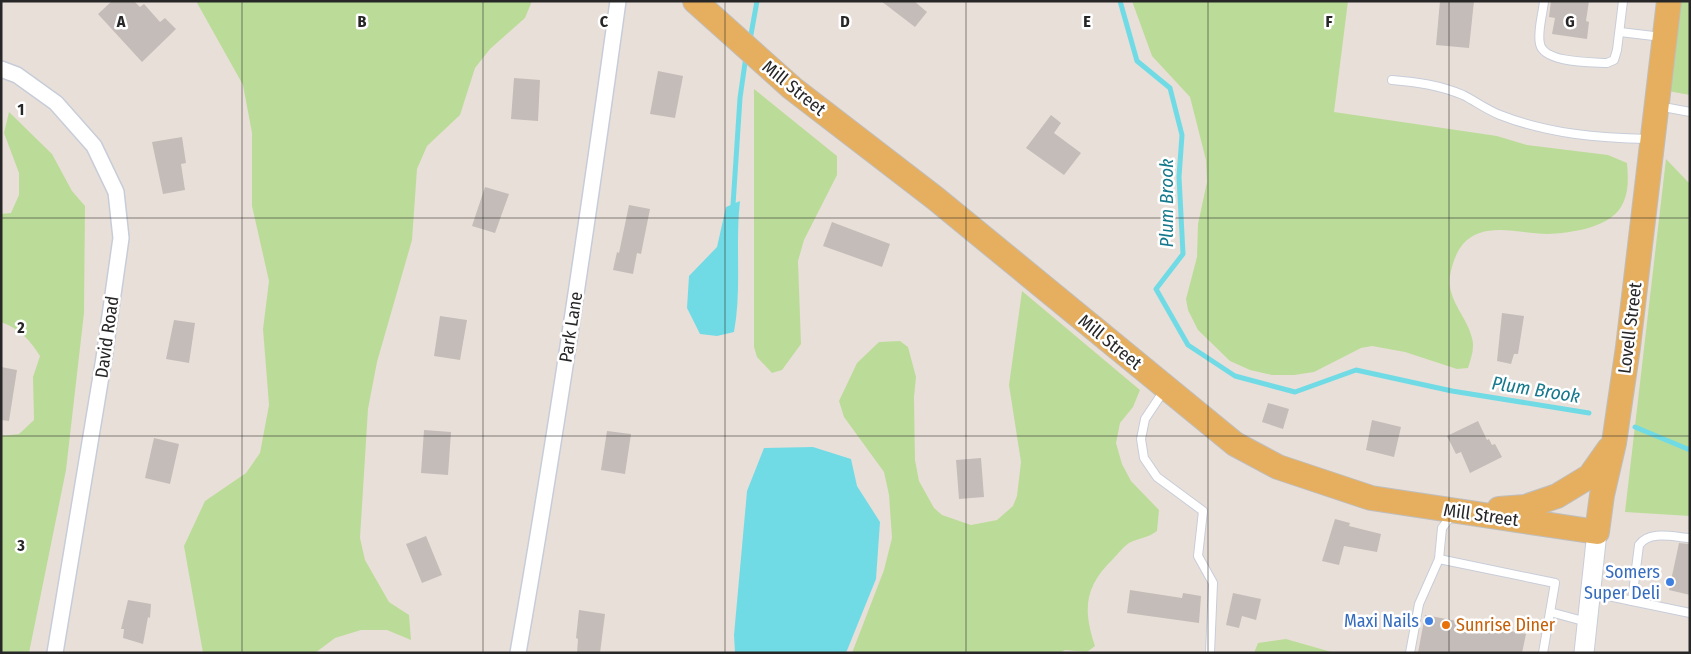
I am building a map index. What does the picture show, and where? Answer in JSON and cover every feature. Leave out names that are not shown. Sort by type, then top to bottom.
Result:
[{"type":"main road","name":"Mill Street","points":[[695,1],[716,22],[792,88],[935,198],[1236,444],[1278,467],[1371,498],[1597,532]]},
{"type":"main road","name":"Lovell Street","points":[[1597,532],[1602,495],[1614,443],[1668,1]]},
{"type":"main road","points":[[1455,512],[1525,507],[1557,496],[1590,476],[1614,443]]},
{"type":"street","name":"Park Lane","points":[[518,653],[543,514],[578,288],[618,1]]},
{"type":"street","name":"David Road","points":[[1,69],[17,75],[56,102],[94,146],[116,192],[121,238],[104,358],[55,653]]},
{"type":"street","name":"Lovell Street","points":[[1584,653],[1597,532]]},
{"type":"lane","points":[[1544,1],[1540,43],[1543,51],[1552,57],[1607,63],[1614,60],[1624,1]]},
{"type":"lane","points":[[1620,32],[1664,37]]},
{"type":"lane","points":[[1392,80],[1432,84],[1462,95],[1498,115],[1558,133],[1602,138],[1652,139]]},
{"type":"lane","points":[[1656,106],[1690,112]]},
{"type":"lane","points":[[1166,388],[1145,419],[1141,448],[1144,458],[1157,477],[1203,512],[1198,556],[1213,583],[1210,653]]},
{"type":"lane","points":[[1410,653],[1419,604],[1439,559],[1442,528],[1455,512]]},
{"type":"lane","points":[[1632,601],[1639,545],[1643,539],[1652,536],[1690,538]]},
{"type":"lane","points":[[1439,559],[1555,583],[1543,653]]},
{"type":"lane","points":[[1590,592],[1690,613]]},
{"type":"lane","points":[[1550,612],[1588,623]]},
{"type":"green space","points":[[196,1],[532,1],[525,18],[490,49],[475,68],[460,115],[427,146],[417,169],[412,240],[377,362],[368,409],[360,538],[365,560],[389,602],[409,615],[411,640],[387,630],[361,630],[335,638],[315,653],[203,653],[184,546],[205,501],[246,473],[260,453],[269,405],[263,329],[269,281],[252,206],[252,133],[243,85]]},
{"type":"green space","points":[[1132,1],[1348,1],[1334,112],[1497,136],[1527,145],[1608,155],[1627,163],[1628,178],[1624,201],[1619,210],[1611,217],[1591,227],[1547,234],[1492,230],[1481,232],[1463,244],[1454,260],[1450,289],[1469,329],[1473,342],[1468,368],[1457,369],[1405,352],[1372,346],[1361,348],[1314,372],[1294,375],[1272,375],[1250,370],[1230,361],[1198,330],[1188,310],[1186,299],[1197,257],[1198,224],[1207,182],[1206,160],[1190,97],[1152,56]]},
{"type":"green space","points":[[1679,1],[1690,1],[1690,95],[1668,91]]},
{"type":"green space","points":[[754,89],[837,156],[837,175],[804,240],[798,261],[801,344],[782,370],[772,373],[757,357],[754,347]]},
{"type":"green space","points":[[9,112],[52,154],[72,191],[85,206],[84,313],[66,470],[29,653],[1,653],[1,436],[19,434],[34,420],[33,377],[40,356],[24,336],[14,328],[1,322],[1,214],[11,213],[19,195],[19,173],[4,133]]},
{"type":"green space","points":[[1666,159],[1690,184],[1690,516],[1625,512]]},
{"type":"green space","points":[[1022,291],[1140,390],[1133,407],[1120,423],[1116,443],[1122,464],[1131,481],[1159,510],[1157,531],[1127,545],[1103,569],[1096,579],[1091,589],[1088,610],[1095,646],[1087,652],[1065,650],[1060,653],[852,653],[884,570],[892,538],[889,495],[884,472],[844,417],[839,401],[857,363],[879,342],[900,341],[908,347],[916,377],[914,397],[915,460],[919,481],[934,508],[942,515],[971,525],[997,520],[1013,506],[1017,496],[1021,462],[1009,385]]},
{"type":"green space","points":[[1286,639],[1335,653],[1254,653],[1258,643]]},
{"type":"water","points":[[740,201],[738,300],[734,332],[717,336],[700,334],[687,308],[689,276],[717,247],[726,207]]},
{"type":"water","points":[[813,447],[851,459],[857,486],[880,522],[876,579],[846,653],[735,653],[734,635],[747,491],[764,448]]},
{"type":"building","points":[[112,1],[134,1],[140,7],[144,4],[160,22],[165,18],[176,29],[142,62],[98,14]]},
{"type":"building","points":[[881,1],[914,1],[927,12],[915,27]]},
{"type":"building","points":[[1440,1],[1474,1],[1469,48],[1436,45]]},
{"type":"building","points":[[1551,1],[1589,1],[1586,21],[1589,22],[1587,39],[1552,34],[1555,18],[1549,17]]},
{"type":"building","points":[[658,71],[683,76],[675,118],[650,114]]},
{"type":"building","points":[[514,78],[540,80],[538,121],[511,119]]},
{"type":"building","points":[[1051,115],[1061,123],[1054,133],[1081,153],[1064,175],[1026,148]]},
{"type":"building","points":[[182,137],[186,163],[181,164],[185,190],[163,194],[152,142]]},
{"type":"building","points":[[485,187],[509,194],[495,233],[472,226]]},
{"type":"building","points":[[629,205],[650,209],[641,254],[637,253],[633,274],[613,270],[617,252],[619,253]]},
{"type":"building","points":[[832,222],[890,244],[882,267],[823,246]]},
{"type":"building","points":[[1502,313],[1524,316],[1518,354],[1514,354],[1511,364],[1497,361]]},
{"type":"building","points":[[440,316],[467,320],[460,360],[434,356]]},
{"type":"building","points":[[174,320],[195,323],[189,363],[166,359]]},
{"type":"building","points":[[1,367],[17,370],[9,421],[1,420]]},
{"type":"building","points":[[1268,403],[1289,409],[1283,429],[1262,422]]},
{"type":"building","points":[[1372,420],[1401,427],[1394,457],[1366,450]]},
{"type":"building","points":[[1478,421],[1487,440],[1489,439],[1492,445],[1495,444],[1502,457],[1470,473],[1461,452],[1456,454],[1447,436]]},
{"type":"building","points":[[424,430],[451,432],[448,475],[421,473]]},
{"type":"building","points":[[607,431],[631,434],[625,474],[601,470]]},
{"type":"building","points":[[154,438],[179,444],[170,484],[145,478]]},
{"type":"building","points":[[981,458],[984,497],[959,499],[956,460]]},
{"type":"building","points":[[1335,519],[1350,523],[1349,526],[1381,534],[1377,552],[1344,546],[1339,565],[1322,561]]},
{"type":"building","points":[[426,536],[442,575],[422,583],[406,544]]},
{"type":"building","points":[[1679,543],[1690,544],[1690,595],[1669,590]]},
{"type":"building","points":[[1130,590],[1182,598],[1183,593],[1201,596],[1199,623],[1127,613]]},
{"type":"building","points":[[1233,593],[1261,599],[1256,620],[1242,616],[1239,628],[1226,625]]},
{"type":"building","points":[[128,600],[151,604],[150,618],[148,617],[143,644],[123,638],[124,629],[121,629]]},
{"type":"building","points":[[579,610],[605,614],[600,653],[577,653],[578,639],[576,638]]},
{"type":"building","points":[[1425,615],[1526,634],[1522,653],[1418,653]]},
{"type":"waterway","points":[[750,40],[757,1]]},
{"type":"waterway","name":"Plum Brook","points":[[1120,1],[1137,61],[1170,88],[1182,135],[1179,177],[1183,254],[1156,289],[1188,345],[1235,376],[1295,392],[1356,370],[1452,391],[1589,413]]},
{"type":"waterway","points":[[733,205],[740,98],[746,56]]},
{"type":"waterway","name":"Plum Brook","points":[[1635,427],[1690,450]]},
{"type":"place","name":"Somers Super Deli","points":[[1670,582]]},
{"type":"place","name":"Maxi Nails","points":[[1429,621]]},
{"type":"place","name":"Sunrise Diner","points":[[1446,625]]}]
